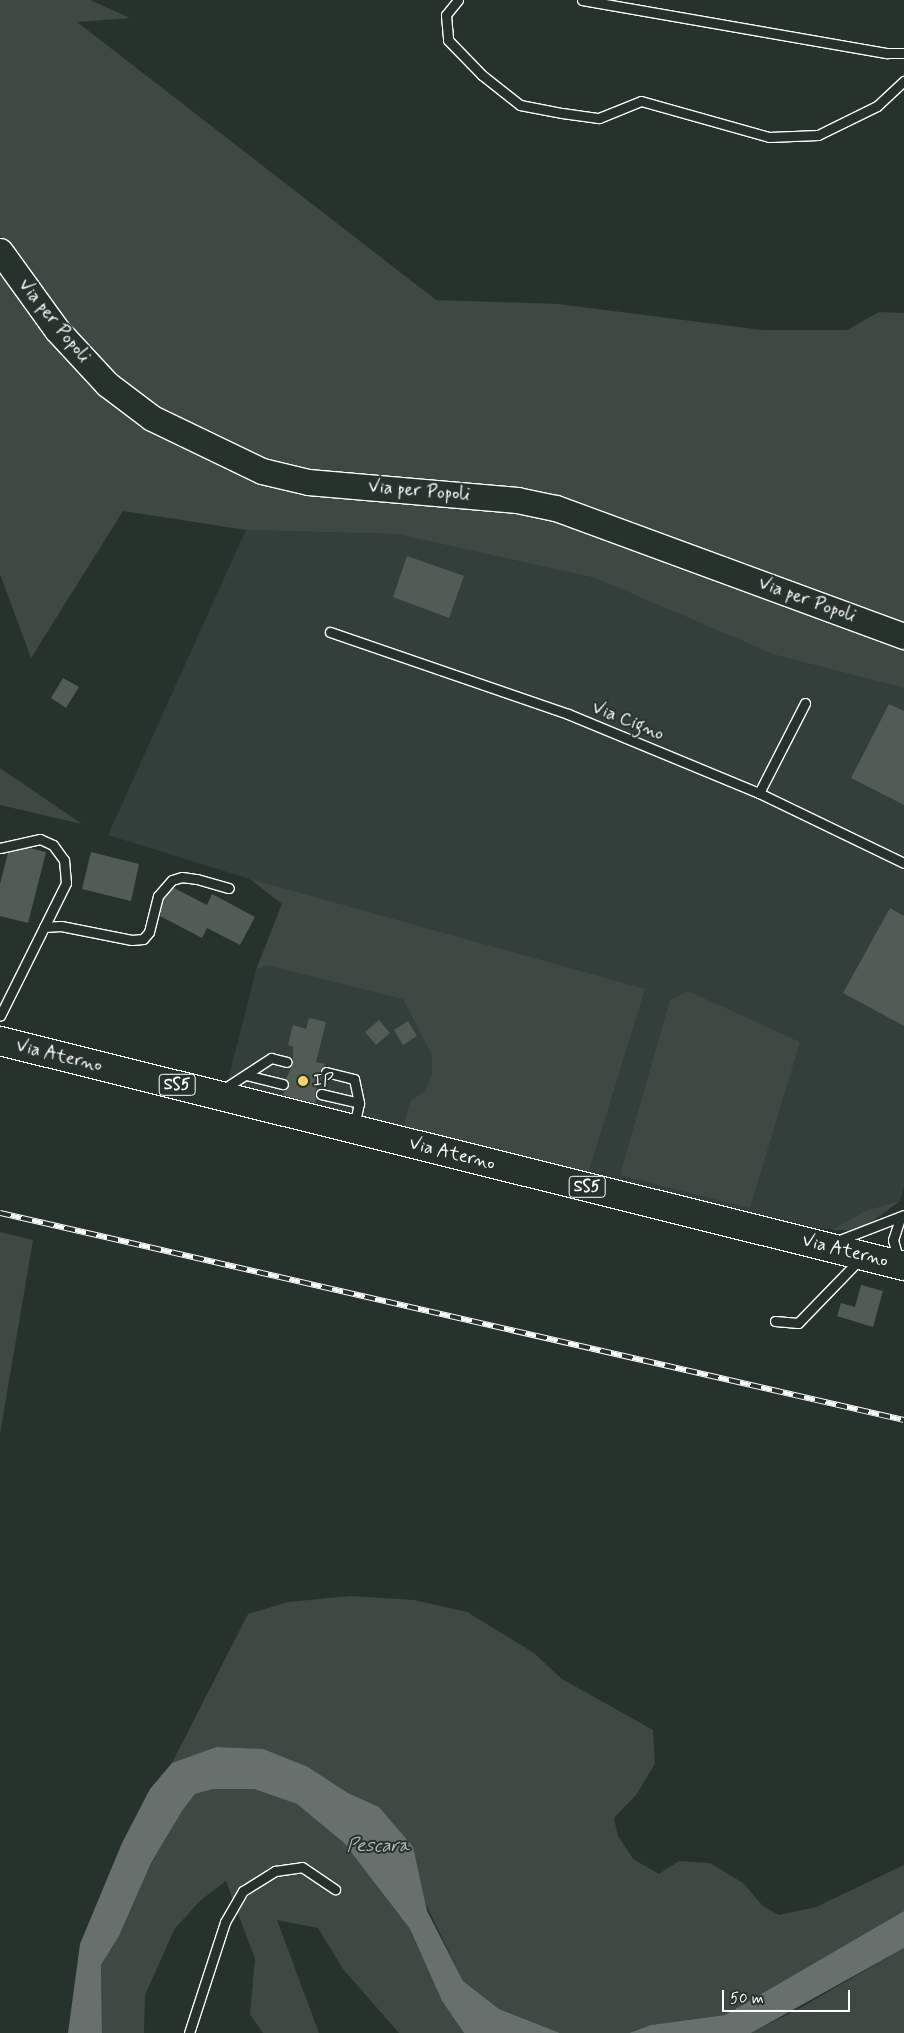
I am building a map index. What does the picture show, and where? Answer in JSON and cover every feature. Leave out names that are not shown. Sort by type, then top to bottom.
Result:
[{"type":"main road","name":"Via per Popoli","points":[[0,251],[57,330],[107,384],[152,418],[262,471],[308,482],[517,500],[556,508],[904,636]]},
{"type":"main road","name":"Via Aterno","points":[[0,1041],[214,1095],[356,1116],[902,1266]]},
{"type":"lane","points":[[458,0],[446,15],[448,40],[482,75],[520,105],[562,113],[599,118],[641,101],[769,138],[818,135],[877,106],[904,81]]},
{"type":"lane","points":[[582,0],[887,53],[904,53]]},
{"type":"lane","name":"Via Cigno","points":[[330,632],[568,714],[759,793],[904,863]]},
{"type":"lane","points":[[759,793],[804,703]]},
{"type":"lane","points":[[0,848],[40,839],[53,845],[64,860],[66,883],[0,1016]]},
{"type":"lane","points":[[44,927],[61,926],[132,940],[143,939],[149,932],[158,896],[172,880],[182,877],[197,879],[229,888]]},
{"type":"lane","points":[[214,1095],[271,1058],[287,1062]]},
{"type":"lane","points":[[326,1072],[354,1079],[356,1116]]},
{"type":"lane","points":[[246,1075],[282,1084]]},
{"type":"lane","points":[[320,1094],[356,1116]]},
{"type":"lane","points":[[821,1245],[902,1217]]},
{"type":"lane","points":[[902,1217],[893,1240],[902,1266]]},
{"type":"lane","points":[[775,1321],[798,1323],[862,1256]]},
{"type":"lane","points":[[189,2033],[225,1922],[243,1891],[275,1872],[302,1867],[336,1889]]},
{"type":"shaded area","points":[[0,0],[90,0],[130,18],[77,22],[436,300],[558,304],[762,330],[847,330],[879,312],[904,313],[904,626],[646,531],[265,463],[157,410],[84,348],[0,236]]},
{"type":"shaded area","points":[[0,267],[188,447],[423,500],[554,517],[904,646],[904,688],[775,655],[595,578],[396,534],[246,530],[123,511],[31,658],[0,574]]},
{"type":"shaded area","points":[[246,530],[396,534],[595,578],[775,655],[904,688],[904,1187],[900,1201],[863,1226],[849,1230],[816,1228],[227,1084],[256,970],[282,904],[250,879],[108,835]]},
{"type":"shaded area","points":[[0,768],[38,794],[82,824],[0,805]]},
{"type":"shaded area","points":[[250,879],[645,989],[588,1174],[403,1129],[410,1101],[425,1091],[432,1074],[432,1055],[403,999],[266,965],[256,970],[282,904]]},
{"type":"shaded area","points":[[688,991],[800,1042],[750,1208],[620,1175],[670,1000]]},
{"type":"shaded area","points":[[900,1201],[870,1223],[849,1230],[832,1230],[865,1211]]},
{"type":"shaded area","points":[[0,1232],[33,1240],[0,1434]]},
{"type":"shaded area","points":[[351,1596],[414,1600],[467,1612],[534,1653],[562,1679],[653,1730],[655,1764],[636,1795],[614,1818],[618,1836],[633,1859],[659,1874],[679,1861],[710,1863],[743,1883],[763,1906],[779,1915],[816,1907],[904,1865],[904,1911],[725,2015],[651,2025],[629,2033],[560,2033],[499,2009],[463,1981],[379,1807],[348,1793],[308,1767],[216,1747],[172,1763],[248,1614],[288,1602]]},
{"type":"shaded area","points":[[213,1789],[254,1789],[297,1804],[344,1843],[410,1929],[442,2001],[464,2033],[399,2033],[343,1969],[318,1928],[277,1920],[319,2033],[263,2033],[250,2014],[255,1959],[226,1881],[201,1900],[175,1928],[145,1995],[144,2033],[102,2033],[101,1965],[119,1936],[151,1863],[182,1811],[195,1794]]},
{"type":"shaded area","points":[[904,1948],[904,2033],[751,2033],[802,2007]]},
{"type":"water","name":"Pescara","points":[[216,1747],[263,1749],[308,1767],[348,1793],[379,1807],[413,1847],[427,1911],[463,1981],[499,2009],[560,2033],[464,2033],[442,2001],[410,1929],[344,1843],[297,1804],[254,1789],[213,1789],[195,1794],[182,1811],[151,1863],[119,1936],[101,1965],[102,2033],[68,2033],[80,1944],[122,1843],[150,1789],[172,1763]]},
{"type":"water","points":[[904,1911],[904,1948],[751,2033],[629,2033],[651,2025],[725,2015]]},
{"type":"building","points":[[407,556],[464,576],[449,618],[393,597]]},
{"type":"building","points":[[63,678],[79,687],[66,708],[51,698]]},
{"type":"building","points":[[889,704],[904,711],[904,805],[851,778]]},
{"type":"building","points":[[29,848],[46,852],[28,923],[0,916],[0,884],[8,853]]},
{"type":"building","points":[[91,852],[139,864],[131,901],[82,889]]},
{"type":"building","points":[[174,888],[207,905],[212,894],[255,917],[240,945],[207,928],[202,938],[160,916],[163,900]]},
{"type":"building","points":[[890,908],[904,916],[904,1026],[843,993]]},
{"type":"building","points":[[309,1018],[326,1022],[316,1062],[325,1064],[320,1071],[322,1077],[315,1092],[316,1103],[282,1095],[289,1086],[286,1079],[293,1063],[293,1047],[288,1045],[293,1025],[306,1029]]},
{"type":"building","points":[[379,1020],[390,1033],[376,1045],[365,1032]]},
{"type":"building","points":[[408,1021],[417,1036],[403,1045],[394,1030]]},
{"type":"building","points":[[861,1285],[883,1291],[873,1327],[837,1316],[841,1303],[855,1307]]},
{"type":"railway","points":[[0,1213],[904,1420]]},
{"type":"place","name":"IP","points":[[303,1081]]}]
